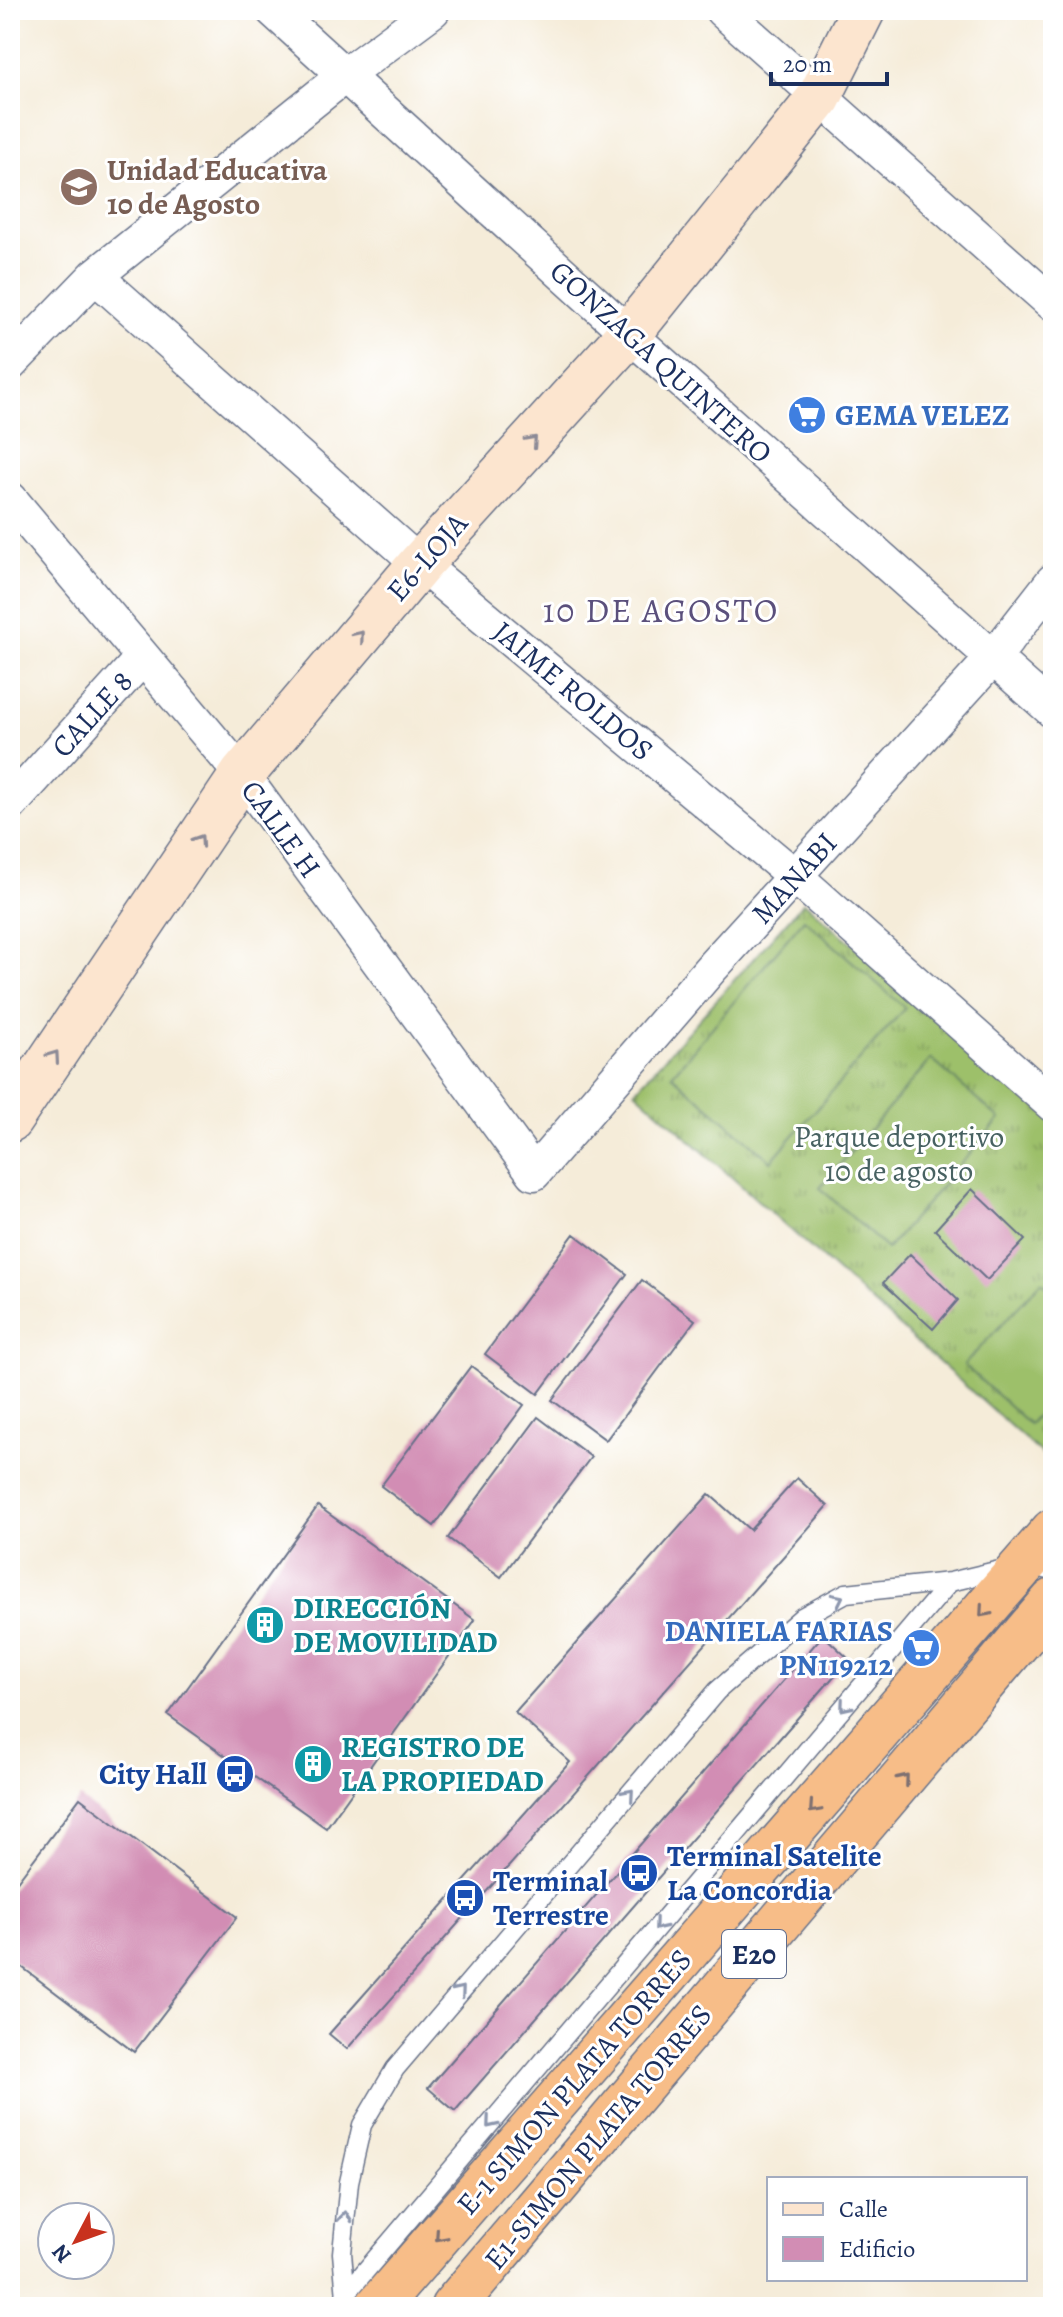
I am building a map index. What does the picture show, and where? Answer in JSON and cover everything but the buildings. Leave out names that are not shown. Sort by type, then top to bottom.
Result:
[{"type":"highway","name":"E-1 SIMON PLATA TORRES","points":[[356,2303],[1039,1567],[1053,1531]]},
{"type":"highway","name":"E1-SIMON PLATA TORRES","points":[[453,2307],[1053,1601]]},
{"type":"main road","name":"E6-LOJA","points":[[10,1120],[242,775],[420,564],[629,334],[819,98],[863,10]]},
{"type":"street","name":"GONZAGA QUINTERO","points":[[273,10],[629,334],[1053,711]]},
{"type":"street","points":[[10,364],[95,276],[344,76],[433,10]]},
{"type":"street","points":[[722,10],[1053,304]]},
{"type":"street","name":"JAIME ROLDOS","points":[[95,276],[420,564],[796,877],[1053,1105]]},
{"type":"street","name":"CALLE H","points":[[10,499],[242,775],[534,1173]]},
{"type":"street","name":"MANABI","points":[[534,1173],[713,966],[993,658],[1053,581]]},
{"type":"street","name":"CALLE 8","points":[[10,805],[142,658]]},
{"type":"lane","points":[[356,2303],[342,2253],[349,2182],[362,2125],[395,2069],[717,1691],[802,1617],[846,1593],[950,1582],[1039,1567]]},
{"type":"lane","points":[[356,2303],[950,1582]]},
{"type":"green space","name":"Parque deportivo 10 de agosto","points":[[804,902],[1053,1118],[1053,1464],[635,1091]]},
{"type":"green space","points":[[804,919],[905,1008],[771,1161],[672,1075]]},
{"type":"green space","points":[[931,1059],[1000,1119],[887,1249],[820,1188]]},
{"type":"green space","points":[[1042,1281],[1053,1291],[1053,1398],[1029,1424],[964,1365]]},
{"type":"place","name":"Unidad Educativa 10 de Agosto","points":[[79,187]]},
{"type":"place","name":"GEMA VELEZ","points":[[807,415]]},
{"type":"place","name":"DIRECCIÓN DE MOVILIDAD","points":[[265,1625]]},
{"type":"place","name":"DANIELA FARIAS PN119212","points":[[921,1648]]},
{"type":"place","name":"REGISTRO DE LA PROPIEDAD","points":[[313,1764]]},
{"type":"place","name":"City Hall","points":[[235,1774]]},
{"type":"place","name":"Terminal Satelite La Concordia","points":[[639,1873]]},
{"type":"place","name":"Terminal Terrestre","points":[[465,1898]]},
{"type":"district","name":"10 DE AGOSTO","points":[[661,610]]}]
